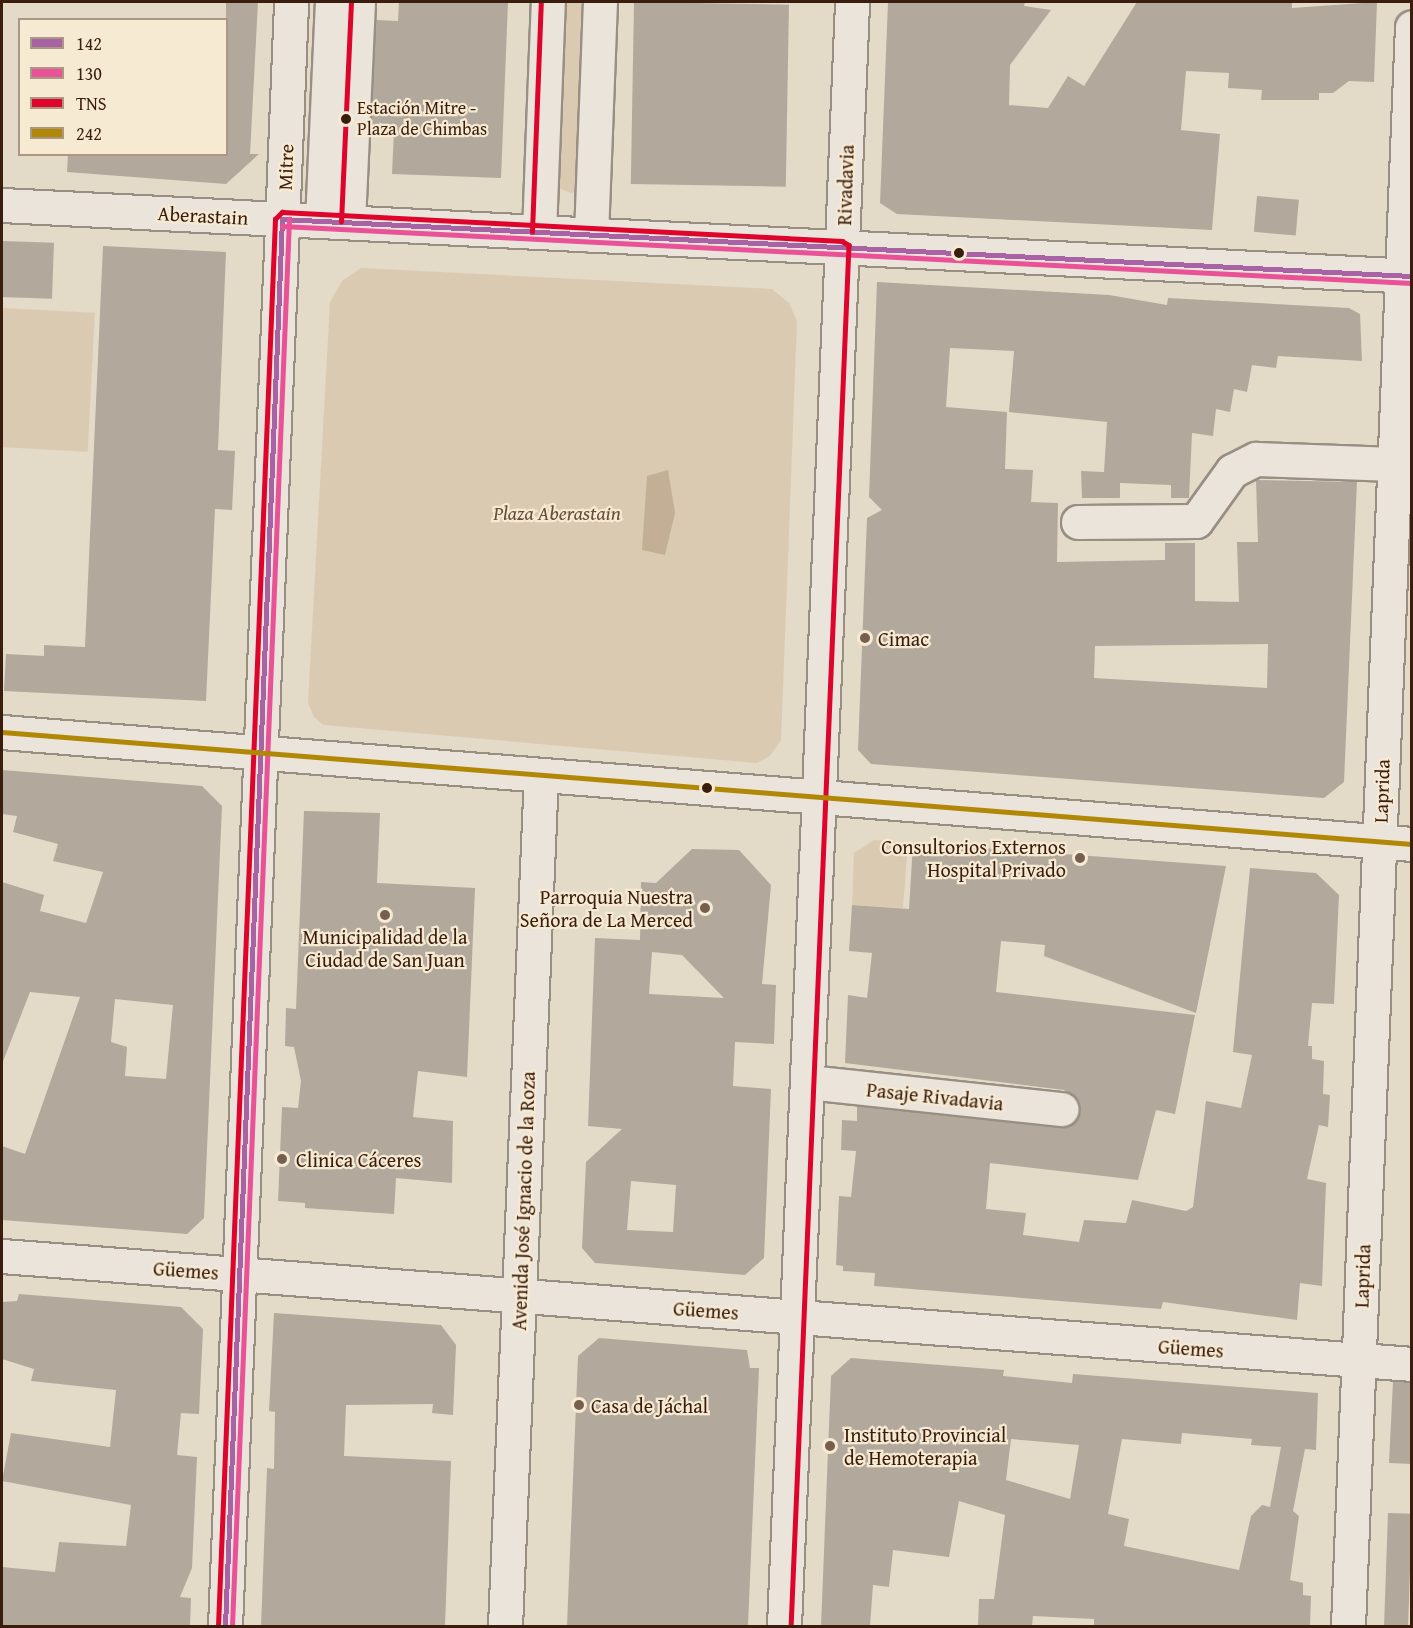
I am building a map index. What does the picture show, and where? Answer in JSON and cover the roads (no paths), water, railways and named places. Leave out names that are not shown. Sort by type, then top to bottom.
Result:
[{"type":"street","name":"Mitre","points":[[225,1626],[291,2]]},
{"type":"street","points":[[332,2],[335,221]]},
{"type":"street","points":[[335,221],[358,2]]},
{"type":"street","points":[[539,232],[548,2]]},
{"type":"street","points":[[591,235],[600,2]]},
{"type":"street","name":"Rivadavia","points":[[784,1626],[821,797],[852,2]]},
{"type":"street","name":"Laprida","points":[[1348,1626],[1394,464],[1407,276],[1412,27]]},
{"type":"street","name":"Aberastain","points":[[2,205],[1407,276]]},
{"type":"street","points":[[1078,522],[1196,521],[1232,471],[1256,459],[1394,464]]},
{"type":"street","points":[[2,732],[1412,844]]},
{"type":"street","name":"Avenida José Ignacio de la Roza","points":[[505,1626],[541,775]]},
{"type":"street","name":"Pasaje Rivadavia","points":[[808,1082],[1062,1109]]},
{"type":"street","name":"Güemes","points":[[2,1256],[1412,1364]]},
{"type":"place","name":"Estación Mitre - Plaza de Chimbas","points":[[346,119]]},
{"type":"place","name":"Cimac","points":[[865,638]]},
{"type":"place","name":"Consultorios Externos Hospital Privado","points":[[1080,858]]},
{"type":"place","name":"Parroquia Nuestra Señora de La Merced","points":[[705,908]]},
{"type":"place","name":"Municipalidad de la Ciudad de San Juan","points":[[385,915]]},
{"type":"place","name":"Clinica Cáceres","points":[[282,1159]]},
{"type":"place","name":"Casa de Jáchal","points":[[579,1405]]},
{"type":"place","name":"Instituto Provincial de Hemoterapia","points":[[830,1446]]},
{"type":"park label","name":"Plaza Aberastain","points":[[557,512]]}]
